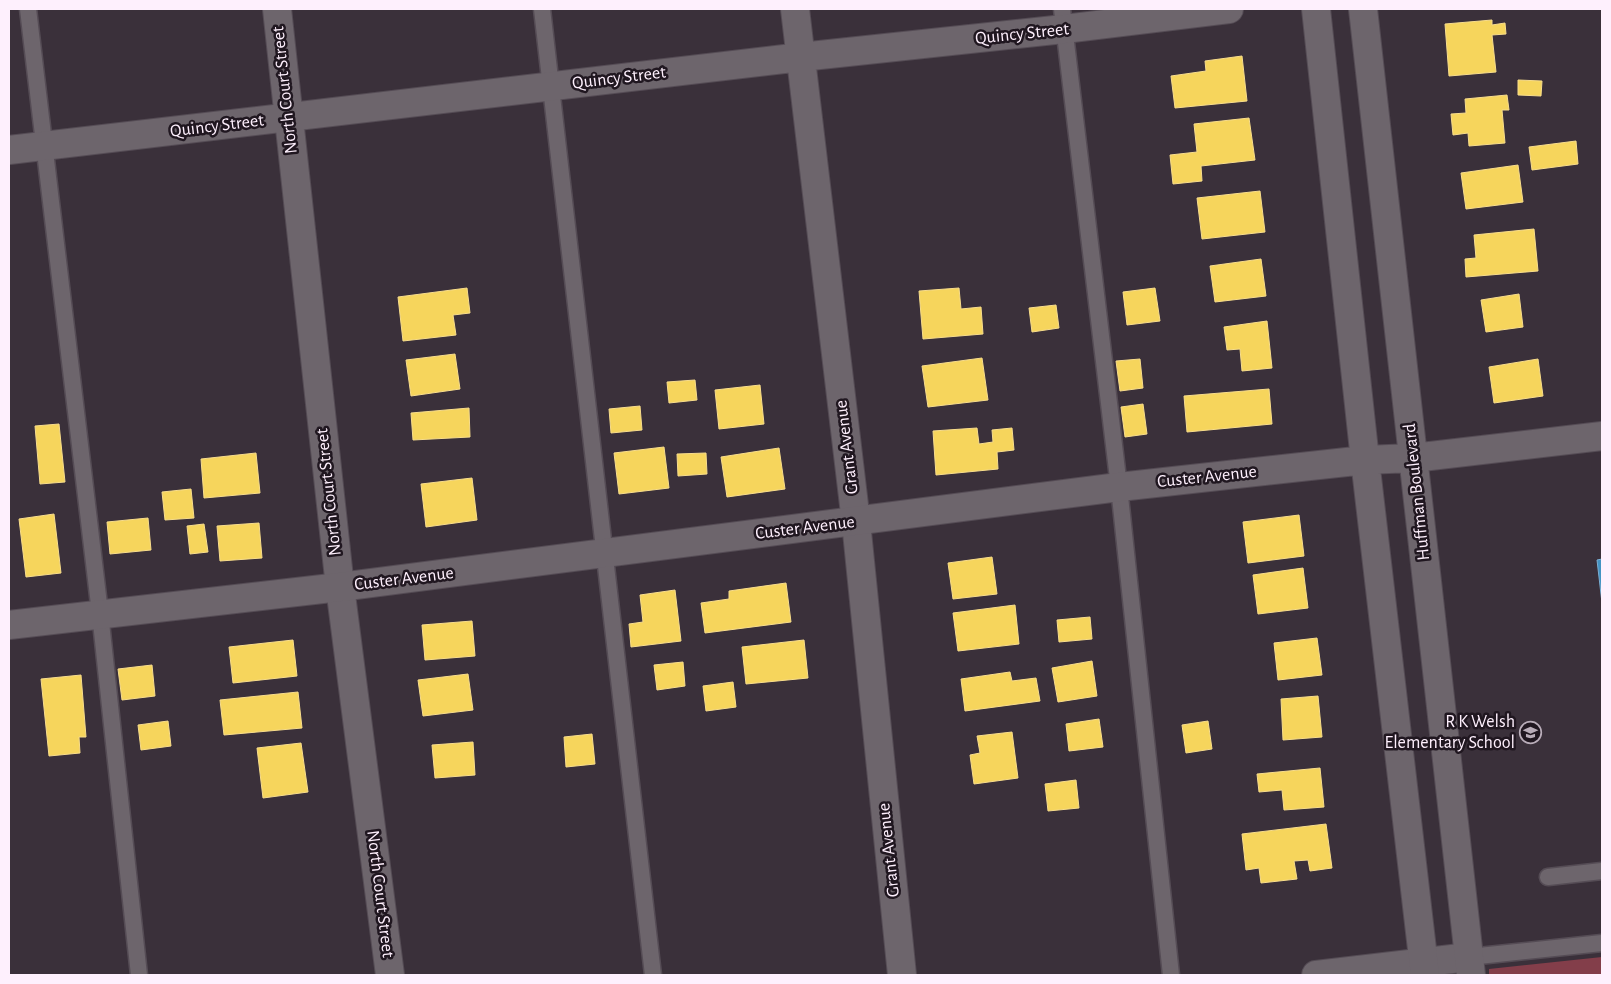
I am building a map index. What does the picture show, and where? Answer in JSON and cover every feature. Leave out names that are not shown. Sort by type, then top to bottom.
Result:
[{"type":"street","name":"North Court Street","points":[[277,9],[287,117],[340,587],[390,975]]},
{"type":"street","name":"Grant Avenue","points":[[796,9],[856,522],[902,975]]},
{"type":"street","name":"Quincy Street","points":[[9,150],[801,57],[1063,19],[1230,9]]},
{"type":"street","points":[[1316,9],[1365,460],[1424,969]]},
{"type":"street","name":"Huffman Boulevard","points":[[1363,9],[1470,966]]},
{"type":"street","name":"Custer Avenue","points":[[9,625],[100,613],[340,587],[1119,487],[1365,460],[1413,458],[1602,436]]},
{"type":"street","points":[[1316,975],[1470,966]]},
{"type":"lane","points":[[28,9],[100,613],[140,975]]},
{"type":"lane","points":[[542,9],[653,975]]},
{"type":"lane","points":[[1063,19],[1119,487],[1172,975]]},
{"type":"lane","points":[[1548,877],[1602,871]]},
{"type":"lane","points":[[1470,966],[1602,943]]},
{"type":"shaded area","points":[[1602,957],[1602,975],[1489,975],[1489,969]]},
{"type":"building: Homes","points":[[1492,20],[1492,25],[1505,23],[1506,34],[1492,35],[1496,72],[1449,76],[1445,24]]},
{"type":"building: Homes","points":[[1242,56],[1247,101],[1175,108],[1171,76],[1206,71],[1205,61]]},
{"type":"building: Homes","points":[[1518,80],[1542,81],[1541,96],[1518,95]]},
{"type":"building: Homes","points":[[1507,95],[1509,110],[1502,110],[1505,143],[1469,146],[1468,133],[1453,135],[1451,114],[1466,113],[1465,99]]},
{"type":"building: Homes","points":[[1249,118],[1255,160],[1201,166],[1202,181],[1173,184],[1170,155],[1197,152],[1194,124]]},
{"type":"building: Homes","points":[[1576,141],[1578,164],[1532,170],[1529,147]]},
{"type":"building: Homes","points":[[1518,165],[1523,202],[1466,209],[1461,173]]},
{"type":"building: Homes","points":[[1260,191],[1265,232],[1202,239],[1197,198]]},
{"type":"building: Homes","points":[[1534,229],[1538,271],[1466,277],[1465,259],[1476,258],[1474,235]]},
{"type":"building: Homes","points":[[1261,259],[1266,296],[1215,302],[1210,266]]},
{"type":"building: Homes","points":[[467,288],[470,313],[453,315],[456,335],[403,341],[398,297]]},
{"type":"building: Homes","points":[[959,288],[961,309],[981,307],[983,334],[923,339],[919,291]]},
{"type":"building: Homes","points":[[1155,288],[1160,321],[1127,325],[1123,292]]},
{"type":"building: Homes","points":[[1519,294],[1523,327],[1486,332],[1481,300]]},
{"type":"building: Homes","points":[[1056,305],[1059,328],[1032,332],[1029,308]]},
{"type":"building: Homes","points":[[1267,321],[1272,368],[1242,371],[1240,349],[1227,350],[1224,327]]},
{"type":"building: Homes","points":[[455,354],[460,389],[411,396],[406,360]]},
{"type":"building: Homes","points":[[982,358],[988,400],[928,407],[922,366]]},
{"type":"building: Homes","points":[[1140,359],[1143,388],[1120,391],[1116,361]]},
{"type":"building: Homes","points":[[1538,359],[1543,396],[1494,403],[1489,367]]},
{"type":"building: Homes","points":[[695,380],[697,400],[669,403],[667,382]]},
{"type":"building: Homes","points":[[760,385],[764,424],[719,429],[715,390]]},
{"type":"building: Homes","points":[[1269,389],[1272,424],[1187,432],[1184,396]]},
{"type":"building: Homes","points":[[1143,404],[1147,434],[1125,437],[1121,407]]},
{"type":"building: Homes","points":[[640,406],[642,430],[611,433],[609,409]]},
{"type":"building: Homes","points":[[469,408],[470,437],[413,440],[411,413]]},
{"type":"building: Homes","points":[[59,424],[65,482],[40,484],[35,426]]},
{"type":"building: Homes","points":[[977,428],[979,444],[993,442],[992,430],[1012,428],[1014,450],[997,452],[998,469],[936,475],[933,431]]},
{"type":"building: Homes","points":[[664,447],[669,488],[619,494],[614,453]]},
{"type":"building: Homes","points":[[779,448],[785,489],[727,497],[721,457]]},
{"type":"building: Homes","points":[[256,453],[260,493],[204,498],[201,459]]},
{"type":"building: Homes","points":[[706,453],[707,474],[678,476],[677,454]]},
{"type":"building: Homes","points":[[472,478],[477,520],[426,527],[421,484]]},
{"type":"building: Homes","points":[[191,489],[194,518],[165,520],[162,492]]},
{"type":"building: Homes","points":[[54,514],[61,573],[26,577],[19,519]]},
{"type":"building: Homes","points":[[1299,515],[1304,556],[1248,563],[1243,522]]},
{"type":"building: Homes","points":[[148,518],[151,550],[110,554],[107,522]]},
{"type":"building: Homes","points":[[259,523],[262,558],[220,561],[217,526]]},
{"type":"building: Homes","points":[[204,524],[208,552],[190,554],[187,526]]},
{"type":"building: Homes","points":[[992,557],[997,594],[953,599],[948,563]]},
{"type":"building: Homes","points":[[1303,568],[1308,608],[1258,614],[1253,575]]},
{"type":"building: Homes","points":[[786,583],[791,622],[705,633],[701,603],[729,599],[729,591]]},
{"type":"building: Homes","points":[[675,590],[681,641],[631,647],[629,624],[643,622],[640,595]]},
{"type":"building: Homes","points":[[1015,605],[1019,644],[958,651],[953,613]]},
{"type":"building: Homes","points":[[1090,617],[1092,639],[1059,642],[1057,620]]},
{"type":"building: Homes","points":[[472,621],[475,656],[425,660],[422,625]]},
{"type":"building: Homes","points":[[1317,638],[1322,675],[1278,680],[1274,643]]},
{"type":"building: Homes","points":[[293,640],[297,676],[233,683],[229,647]]},
{"type":"building: Homes","points":[[804,640],[808,678],[746,684],[742,647]]},
{"type":"building: Homes","points":[[1092,661],[1097,696],[1058,702],[1052,668]]},
{"type":"building: Homes","points":[[683,662],[685,686],[657,690],[654,665]]},
{"type":"building: Homes","points":[[152,665],[155,696],[122,700],[118,669]]},
{"type":"building: Homes","points":[[1010,672],[1012,681],[1036,678],[1040,701],[965,711],[961,679]]},
{"type":"building: Homes","points":[[468,674],[473,710],[423,716],[418,680]]},
{"type":"building: Homes","points":[[81,675],[86,737],[79,737],[80,753],[49,756],[41,679]]},
{"type":"building: Homes","points":[[733,682],[736,707],[706,711],[703,686]]},
{"type":"building: Homes","points":[[298,692],[302,728],[224,735],[220,700]]},
{"type":"building: Homes","points":[[1318,696],[1322,737],[1283,740],[1281,699]]},
{"type":"building: Homes","points":[[1099,719],[1103,747],[1069,751],[1066,724]]},
{"type":"building: Homes","points":[[168,721],[171,746],[141,750],[138,725]]},
{"type":"building: Homes","points":[[1208,721],[1212,749],[1186,753],[1182,725]]},
{"type":"building: Homes","points":[[1012,732],[1018,778],[974,784],[970,755],[980,753],[977,736]]},
{"type":"building: Homes","points":[[592,734],[595,764],[566,767],[564,737]]},
{"type":"building: Homes","points":[[473,742],[475,775],[435,778],[432,745]]},
{"type":"building: Homes","points":[[301,743],[308,792],[263,798],[257,748]]},
{"type":"building: Homes","points":[[1320,768],[1324,807],[1284,810],[1282,790],[1259,792],[1257,774]]},
{"type":"building: Homes","points":[[1076,780],[1079,808],[1048,811],[1045,784]]},
{"type":"building: Homes","points":[[1326,824],[1332,868],[1310,871],[1308,860],[1294,861],[1297,879],[1261,883],[1259,868],[1246,870],[1242,834]]},
{"type":"building: Schools","points":[[1602,559],[1602,603],[1597,560]]},
{"type":"place","name":"R K Welsh Elementary School","points":[[1531,732]]}]
